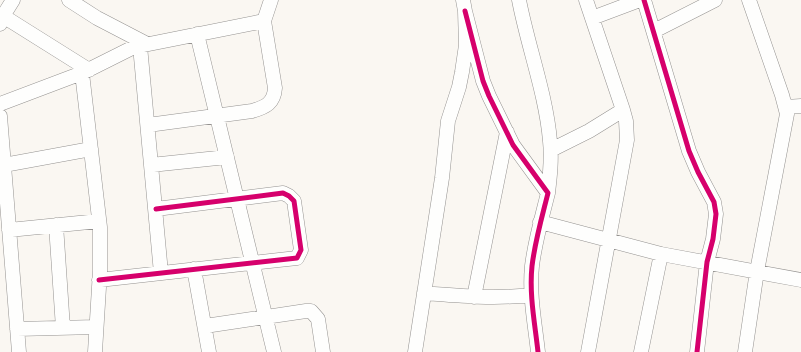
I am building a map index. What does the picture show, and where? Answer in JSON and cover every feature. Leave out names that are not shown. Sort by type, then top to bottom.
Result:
[{"type":"street","points":[[12,0],[2,20],[86,71]]},
{"type":"street","points":[[69,0],[143,45]]},
{"type":"street","points":[[148,125],[252,111],[264,108],[270,102],[275,94],[275,88],[264,20],[271,0]]},
{"type":"street","points":[[519,0],[544,104],[551,150],[548,193],[540,222],[532,266],[531,295],[538,352]]},
{"type":"street","points":[[586,0],[623,110],[626,121],[627,140],[588,352]]},
{"type":"street","points":[[592,18],[640,0]]},
{"type":"street","points":[[644,0],[689,151],[714,202],[716,214],[696,352]]},
{"type":"street","points":[[654,31],[716,0]]},
{"type":"street","points":[[745,352],[757,271],[786,121],[786,107],[749,0]]},
{"type":"street","points":[[464,6],[484,85],[513,145],[548,193]]},
{"type":"street","points":[[415,352],[442,178],[448,121],[459,87],[466,45],[464,6]]},
{"type":"street","points":[[0,104],[86,71],[143,45],[264,20]]},
{"type":"street","points":[[197,34],[274,352]]},
{"type":"street","points":[[143,45],[151,165],[161,273]]},
{"type":"street","points":[[86,71],[91,149],[95,173],[99,221],[99,280],[95,352]]},
{"type":"street","points":[[786,107],[801,106]]},
{"type":"street","points":[[551,150],[589,131],[623,110]]},
{"type":"street","points":[[0,116],[19,352]]},
{"type":"street","points":[[474,297],[507,132]]},
{"type":"street","points":[[4,165],[91,149]]},
{"type":"street","points":[[151,165],[227,157]]},
{"type":"street","points":[[99,280],[297,258],[300,254],[301,250],[294,201],[289,196],[283,194],[156,209]]},
{"type":"street","points":[[9,230],[99,221]]},
{"type":"street","points":[[540,222],[661,254],[801,280]]},
{"type":"street","points":[[56,225],[63,328]]},
{"type":"street","points":[[641,352],[661,254]]},
{"type":"street","points":[[194,269],[209,352]]},
{"type":"street","points":[[424,293],[474,297],[511,297],[531,295]]},
{"type":"street","points":[[205,326],[311,311],[318,319],[323,352]]},
{"type":"street","points":[[17,329],[96,327]]},
{"type":"cycle path","points":[[644,0],[689,151],[714,202],[716,214],[713,239],[707,262],[697,352]]},
{"type":"cycle path","points":[[465,11],[483,81],[489,96],[513,145],[548,193],[535,247],[531,277],[538,352]]},
{"type":"cycle path","points":[[99,280],[297,258],[301,250],[294,201],[283,193],[156,209]]}]
